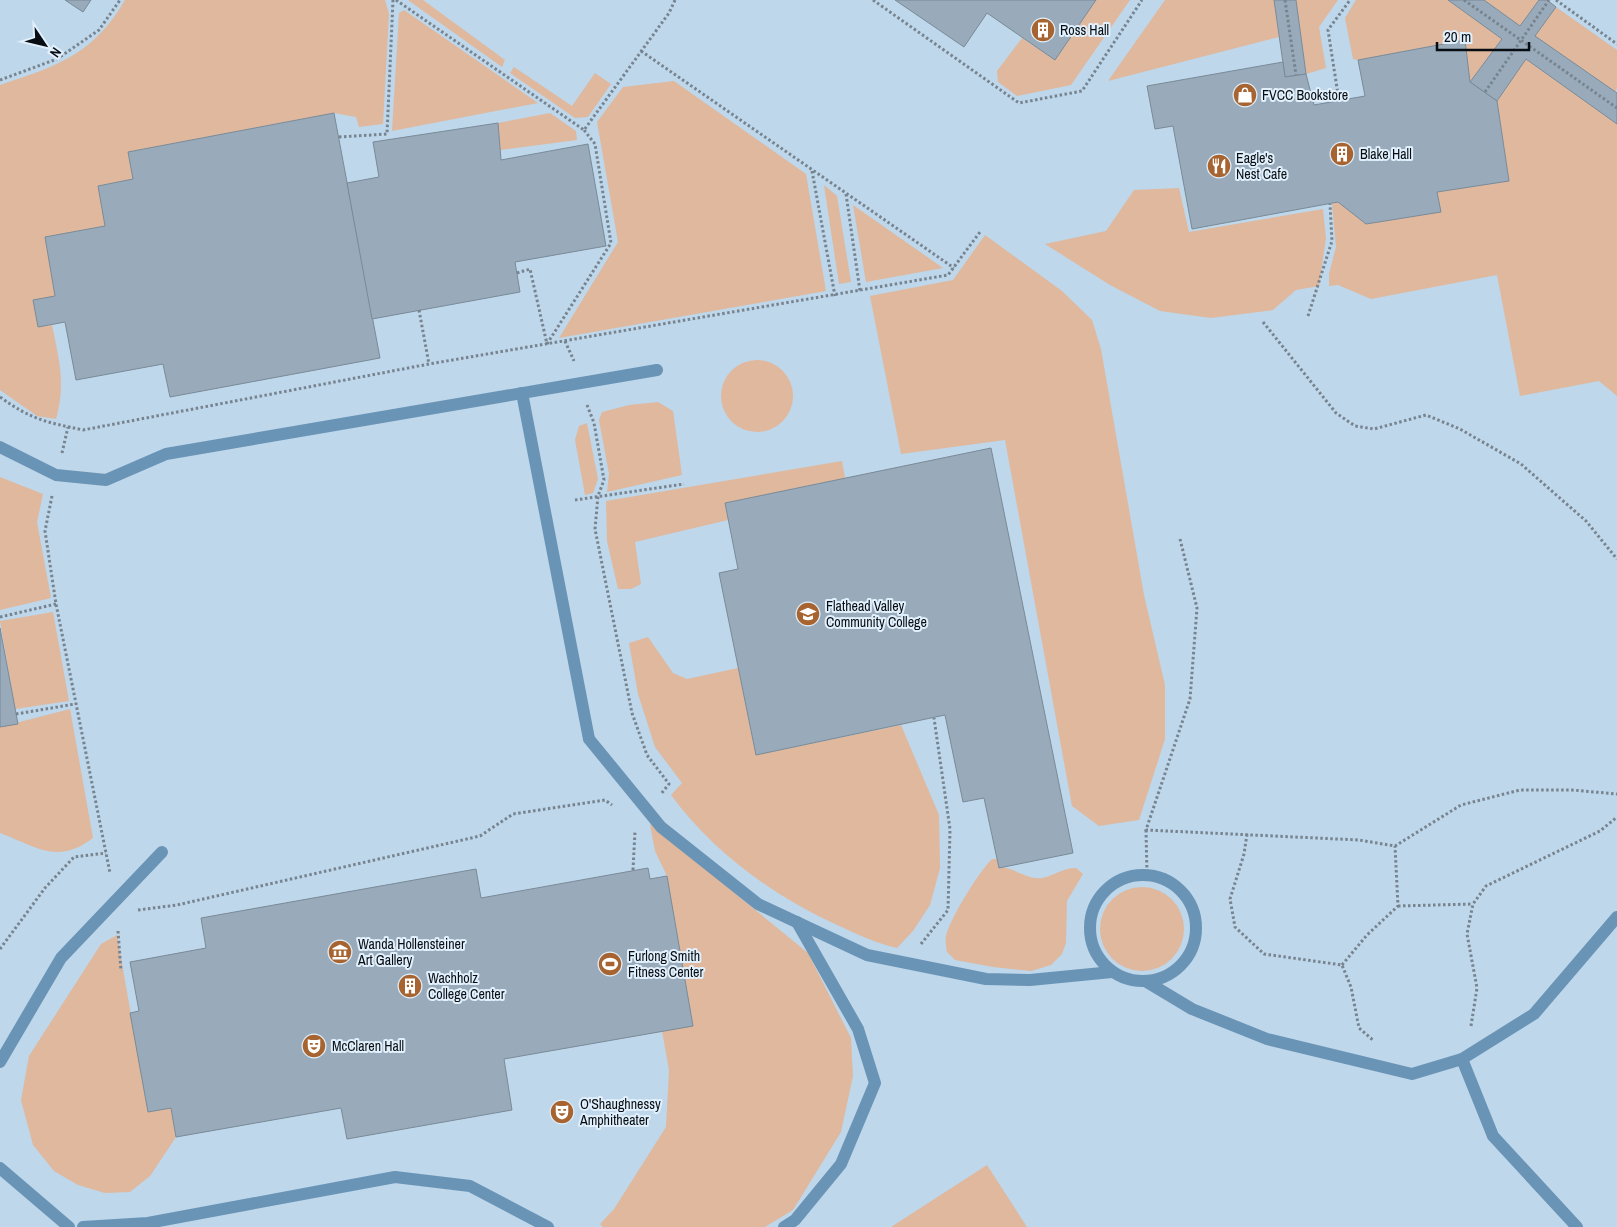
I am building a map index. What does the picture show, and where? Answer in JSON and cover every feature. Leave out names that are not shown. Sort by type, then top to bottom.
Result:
[{"type":"lane","points":[[0,447],[56,475],[106,480],[166,454],[657,370]]},
{"type":"lane","points":[[522,393],[589,739],[661,827],[758,904],[867,955],[986,979],[1030,980],[1112,972]]},
{"type":"lane","points":[[0,1062],[61,958],[117,906],[162,852]]},
{"type":"lane","points":[[1147,874],[1164,879],[1178,888],[1189,901],[1196,917],[1196,936],[1191,953],[1180,968],[1164,978],[1147,982],[1128,980],[1112,972],[1099,960],[1091,943],[1089,926],[1093,909],[1102,894],[1114,883],[1130,876],[1147,874]]},
{"type":"lane","points":[[1147,982],[1192,1009],[1266,1039],[1412,1074],[1462,1059],[1534,1014],[1617,917]]},
{"type":"lane","points":[[784,1227],[795,1220],[841,1164],[875,1084],[858,1029],[797,922]]},
{"type":"lane","points":[[1462,1059],[1493,1136],[1577,1227]]},
{"type":"lane","points":[[0,1168],[69,1227]]},
{"type":"lane","points":[[83,1227],[148,1223],[396,1178],[470,1186],[548,1227]]},
{"type":"path","points":[[0,80],[58,59],[99,30],[120,0]]},
{"type":"path","points":[[394,0],[584,130],[595,144],[612,244],[547,344]]},
{"type":"path","points":[[339,137],[387,134],[394,0]]},
{"type":"path","points":[[584,130],[669,12],[674,0]]},
{"type":"path","points":[[873,0],[1019,103],[1082,91],[1142,0]]},
{"type":"path","points":[[1285,0],[1296,76]]},
{"type":"path","points":[[1338,100],[1328,30],[1350,0]]},
{"type":"path","points":[[1464,0],[1617,108]]},
{"type":"path","points":[[1485,92],[1549,0]]},
{"type":"path","points":[[1556,0],[1617,44]]},
{"type":"path","points":[[641,51],[954,268]]},
{"type":"path","points":[[812,171],[835,296]]},
{"type":"path","points":[[846,194],[860,291]]},
{"type":"path","points":[[1308,316],[1332,241],[1330,204]]},
{"type":"path","points":[[0,397],[22,413],[48,424],[83,430],[429,364],[835,296],[948,275],[980,232]]},
{"type":"path","points":[[517,273],[530,269],[547,344]]},
{"type":"path","points":[[419,310],[429,364]]},
{"type":"path","points":[[1263,322],[1336,413],[1355,426],[1374,429],[1426,416],[1460,429],[1521,464],[1586,521],[1617,559]]},
{"type":"path","points":[[565,341],[576,364],[579,383],[594,423],[604,480],[598,496],[595,529],[632,713],[647,755],[669,784],[635,824],[632,870]]},
{"type":"path","points":[[68,427],[45,531],[56,604],[75,704],[117,906],[121,971]]},
{"type":"path","points":[[575,500],[684,484]]},
{"type":"path","points":[[1147,874],[1146,830],[1190,698],[1196,608],[1180,539]]},
{"type":"path","points":[[0,617],[56,604]]},
{"type":"path","points":[[16,714],[75,704]]},
{"type":"path","points":[[907,963],[948,910],[950,829],[934,718]]},
{"type":"path","points":[[1146,830],[1358,840],[1395,846],[1461,805],[1520,790],[1572,790],[1617,794]]},
{"type":"path","points":[[117,906],[177,905],[480,836],[513,814],[605,800],[613,806]]},
{"type":"path","points":[[1462,1059],[1473,1016],[1477,988],[1468,934],[1473,904],[1486,886],[1600,831],[1617,817]]},
{"type":"path","points":[[1247,834],[1244,854],[1230,899],[1235,927],[1264,954],[1342,965]]},
{"type":"path","points":[[1395,846],[1398,906]]},
{"type":"path","points":[[0,949],[45,888],[74,857],[106,853]]},
{"type":"path","points":[[1342,965],[1367,935],[1398,906],[1473,904]]},
{"type":"path","points":[[1342,965],[1351,987],[1359,1028],[1378,1044]]},
{"type":"shaded area","name":"Flathead Valley Community College","points":[[0,0],[1617,0],[1617,1227],[0,1227]]},
{"type":"shaded area","points":[[125,0],[385,0],[389,14],[383,124],[359,127],[356,117],[334,113],[128,152],[133,179],[98,186],[105,226],[45,237],[55,296],[33,300],[38,327],[52,325],[60,372],[61,394],[56,419],[37,416],[0,390],[0,85],[39,71],[72,56],[100,34],[113,19]]},
{"type":"shaded area","points":[[408,0],[423,0],[505,60],[502,67]]},
{"type":"shaded area","points":[[1096,0],[1130,0],[1071,85],[1017,96],[998,82],[997,71],[1022,38],[1055,60]]},
{"type":"shaded area","points":[[1165,0],[1274,0],[1279,37],[1108,81]]},
{"type":"shaded area","points":[[1296,0],[1338,0],[1319,27],[1326,68],[1306,74]]},
{"type":"shaded area","points":[[1356,0],[1448,0],[1502,39],[1470,82],[1465,40],[1358,60],[1353,59],[1345,18]]},
{"type":"shaded area","points":[[1484,0],[1539,0],[1520,26]]},
{"type":"shaded area","points":[[1556,7],[1617,50],[1617,88],[1615,92],[1535,36]]},
{"type":"shaded area","points":[[404,10],[538,103],[392,131],[399,13]]},
{"type":"shaded area","points":[[1526,59],[1617,124],[1617,396],[1599,381],[1520,396],[1497,275],[1371,299],[1338,285],[1329,286],[1329,274],[1336,247],[1332,204],[1338,202],[1366,224],[1441,211],[1437,192],[1509,180],[1497,101]]},
{"type":"shaded area","points":[[514,67],[572,106],[595,73],[611,84],[588,117],[575,118],[510,73]]},
{"type":"shaded area","points":[[674,81],[806,174],[826,291],[559,338],[618,242],[597,122],[623,87]]},
{"type":"shaded area","points":[[550,113],[576,131],[577,140],[500,150],[498,123]]},
{"type":"shaded area","points":[[824,185],[837,196],[851,282],[839,284]]},
{"type":"shaded area","points":[[1179,188],[1189,232],[1323,209],[1326,238],[1319,286],[1296,290],[1273,310],[1211,318],[1160,311],[1110,285],[1045,244],[1106,231],[1134,190]]},
{"type":"shaded area","points":[[853,205],[943,268],[866,282]]},
{"type":"shaded area","points":[[985,235],[1062,291],[1092,320],[1101,349],[1144,595],[1165,685],[1165,739],[1139,820],[1099,826],[1072,806],[1005,440],[901,454],[870,296],[953,280]]},
{"type":"shaded area","points":[[757,360],[777,366],[787,376],[793,396],[787,416],[777,426],[757,432],[737,426],[727,416],[721,396],[727,376],[737,366]]},
{"type":"shaded area","points":[[658,402],[673,411],[682,475],[607,492],[609,474],[599,420],[602,412],[629,405]]},
{"type":"shaded area","points":[[587,423],[598,479],[593,493],[585,495],[575,440],[579,426]]},
{"type":"shaded area","points":[[842,461],[845,478],[725,503],[728,520],[635,542],[641,584],[631,589],[618,589],[607,541],[606,501]]},
{"type":"shaded area","points":[[0,477],[43,494],[37,522],[51,598],[0,610]]},
{"type":"shaded area","points":[[53,612],[69,701],[15,709],[0,621]]},
{"type":"shaded area","points":[[648,637],[673,673],[687,679],[738,668],[756,755],[901,725],[939,815],[940,868],[930,905],[913,931],[897,948],[852,932],[813,913],[767,886],[745,870],[706,835],[671,795],[682,783],[655,747],[638,694],[629,643]]},
{"type":"shaded area","points":[[70,709],[93,838],[68,851],[47,851],[0,833],[0,727]]},
{"type":"shaded area","points":[[650,824],[808,953],[851,1038],[853,1076],[841,1132],[793,1210],[765,1227],[603,1227],[600,1224],[614,1209],[666,1127],[669,1070],[662,1031],[693,1025],[667,876],[655,851]]},
{"type":"shaded area","points":[[992,859],[997,859],[999,868],[1009,869],[1036,878],[1046,877],[1071,868],[1076,868],[1083,874],[1067,901],[1066,943],[1062,954],[1051,965],[1031,971],[993,967],[955,960],[947,952],[946,936],[953,918],[973,885]]},
{"type":"shaded area","points":[[1142,887],[1158,890],[1172,899],[1181,913],[1184,929],[1181,945],[1172,959],[1158,968],[1142,971],[1126,968],[1112,959],[1103,945],[1100,929],[1103,913],[1112,899],[1126,890]]},
{"type":"shaded area","points":[[117,935],[148,1112],[171,1108],[176,1137],[150,1176],[130,1192],[105,1193],[78,1185],[54,1171],[33,1145],[21,1100],[29,1056],[101,944]]},
{"type":"shaded area","points":[[987,1165],[1027,1227],[891,1227]]},
{"type":"building","points":[[65,0],[91,0],[83,12]]},
{"type":"building","name":"Ross Hall","points":[[895,0],[1096,0],[1055,60],[987,13],[964,47]]},
{"type":"building","points":[[1274,0],[1296,0],[1306,74],[1285,77]]},
{"type":"building","points":[[1448,0],[1484,0],[1520,26],[1539,0],[1547,0],[1556,7],[1535,36],[1617,93],[1617,124],[1526,59],[1497,101],[1470,82],[1502,39]]},
{"type":"building","name":"Blake Hall","points":[[1465,40],[1470,82],[1497,101],[1509,181],[1437,192],[1441,212],[1366,224],[1338,202],[1192,229],[1173,126],[1155,129],[1147,86],[1283,62],[1285,77],[1306,74],[1314,105],[1365,96],[1358,60]]},
{"type":"building","points":[[334,113],[380,358],[170,397],[163,364],[76,380],[65,322],[38,327],[33,300],[55,296],[45,237],[105,226],[98,186],[133,179],[128,152]]},
{"type":"building","points":[[498,123],[501,160],[588,144],[606,246],[515,262],[520,292],[372,319],[347,183],[379,177],[373,142]]},
{"type":"building","points":[[991,448],[1073,853],[999,868],[984,798],[963,802],[945,715],[756,755],[719,573],[738,569],[725,503]]},
{"type":"building","points":[[0,628],[18,724],[0,727]]},
{"type":"building","name":"Wachholz College Center","points":[[648,868],[650,879],[667,876],[693,1026],[504,1059],[512,1110],[347,1139],[341,1108],[176,1137],[171,1108],[148,1112],[130,1013],[139,1011],[130,962],[206,948],[201,918],[476,869],[481,898]]},
{"type":"place","name":"Ross Hall","points":[[1043,30]]},
{"type":"place","name":"FVCC Bookstore","points":[[1245,95]]},
{"type":"place","name":"Blake Hall","points":[[1342,154]]},
{"type":"place","name":"Eagle's Nest Cafe","points":[[1219,166]]},
{"type":"place","name":"Flathead Valley Community College","points":[[808,614]]},
{"type":"place","name":"Wanda Hollensteiner Art Gallery","points":[[340,952]]},
{"type":"place","name":"Furlong Smith Fitness Center","points":[[610,964]]},
{"type":"place","name":"Wachholz College Center","points":[[410,986]]},
{"type":"place","name":"McClaren Hall","points":[[314,1046]]},
{"type":"place","name":"O'Shaughnessy Amphitheater","points":[[562,1112]]}]
